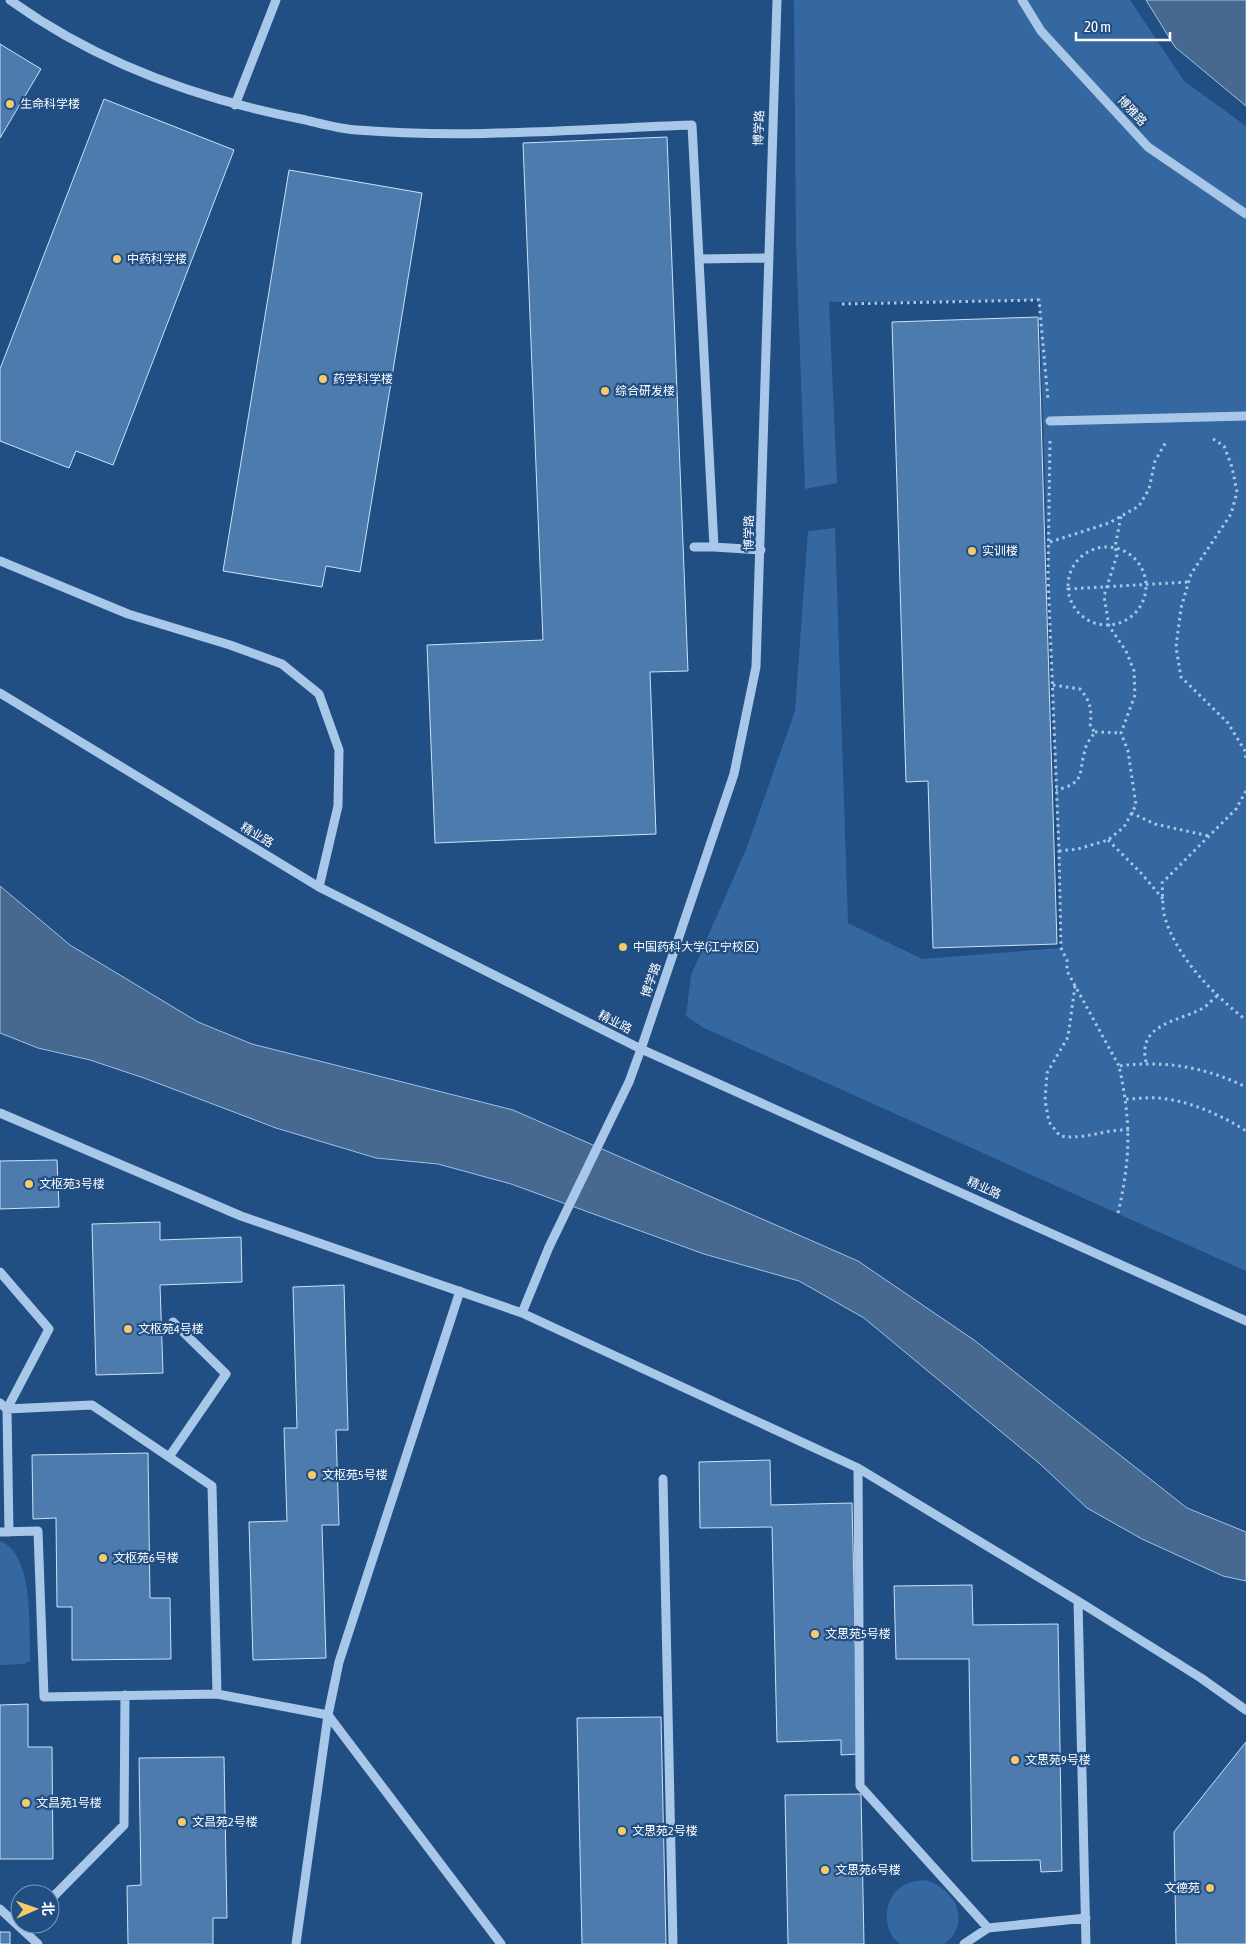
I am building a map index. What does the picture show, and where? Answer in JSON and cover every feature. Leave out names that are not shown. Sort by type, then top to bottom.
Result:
[{"type":"street","points":[[10,0],[39,20],[144,75],[235,105],[355,130],[473,134],[692,125],[714,547]]},
{"type":"street","points":[[235,105],[276,0]]},
{"type":"street","name":"博学路","points":[[522,1313],[549,1247],[629,1082],[641,1049],[734,774],[756,667],[777,0]]},
{"type":"street","name":"博雅路","points":[[1022,0],[1041,31],[1148,147],[1246,214]]},
{"type":"street","points":[[699,259],[768,258]]},
{"type":"street","points":[[1050,421],[1246,416]]},
{"type":"street","points":[[694,547],[761,550]]},
{"type":"street","points":[[0,560],[128,614],[230,645],[282,664],[319,694],[339,750],[338,806],[319,887]]},
{"type":"street","name":"精业路","points":[[0,693],[319,887],[641,1049],[1246,1320]]},
{"type":"street","points":[[0,1113],[241,1216],[522,1313],[858,1468],[1078,1601],[1201,1678],[1246,1710]]},
{"type":"street","points":[[0,1272],[49,1329],[4,1406],[4,1532],[38,1532],[44,1697],[217,1694],[328,1715],[500,1944]]},
{"type":"street","points":[[296,1944],[328,1715],[338,1662],[460,1292]]},
{"type":"street","points":[[169,1457],[226,1374],[174,1322]]},
{"type":"street","points":[[4,1406],[92,1405],[212,1486],[217,1694]]},
{"type":"street","points":[[858,1468],[860,1786],[988,1928]]},
{"type":"street","points":[[663,1479],[673,1944]]},
{"type":"street","points":[[1078,1601],[1086,1944]]},
{"type":"street","points":[[60,1890],[124,1826],[125,1695]]},
{"type":"street","points":[[964,1944],[988,1928],[1086,1918]]},
{"type":"street","points":[[30,1934],[38,1944]]},
{"type":"path","points":[[842,304],[1039,300],[1050,421],[1050,542],[1048,576],[1060,851],[1061,948],[1068,960],[1067,970],[1119,1066],[1126,1099],[1129,1130],[1128,1169],[1118,1213]]},
{"type":"path","points":[[1208,436],[1224,446],[1232,467],[1237,492],[1231,514],[1195,567],[1189,582],[1181,608],[1176,647],[1181,677],[1228,723],[1245,751],[1246,758]]},
{"type":"path","points":[[1050,542],[1109,523],[1139,506],[1149,489],[1155,461],[1165,441],[1172,438]]},
{"type":"path","points":[[1060,851],[1078,849],[1108,840],[1124,827],[1136,805],[1132,775],[1121,733],[1135,695],[1134,671],[1126,651],[1109,626],[1104,596],[1117,555],[1115,547],[1122,516]]},
{"type":"path","points":[[1115,547],[1134,557],[1145,574],[1147,585],[1145,600],[1136,613],[1124,622],[1109,626],[1086,619],[1077,612],[1068,589],[1074,566],[1081,557],[1091,550],[1115,547]]},
{"type":"path","points":[[1068,589],[1189,582]]},
{"type":"path","points":[[1053,685],[1080,689],[1089,700],[1092,711],[1090,727],[1094,732],[1121,733]]},
{"type":"path","points":[[1056,790],[1075,783],[1082,773],[1085,749],[1094,732]]},
{"type":"path","points":[[1246,791],[1236,808],[1162,883],[1164,917],[1176,944],[1198,974],[1246,1020]]},
{"type":"path","points":[[1131,813],[1155,824],[1210,836]]},
{"type":"path","points":[[1108,840],[1141,872],[1163,899]]},
{"type":"path","points":[[1075,984],[1068,1036],[1047,1073],[1045,1100],[1049,1122],[1060,1136],[1078,1139],[1111,1130],[1129,1130]]},
{"type":"path","points":[[1146,1062],[1144,1052],[1152,1033],[1167,1022],[1203,1008],[1218,995]]},
{"type":"path","points":[[1119,1066],[1146,1062],[1182,1065],[1222,1075],[1246,1087]]},
{"type":"path","points":[[1126,1099],[1159,1098],[1184,1104],[1216,1114],[1246,1131]]},
{"type":"shaded area","points":[[794,0],[1130,0],[1184,81],[1246,126],[1246,1271],[704,1028],[686,1016],[691,975],[747,847],[795,711],[808,531],[835,528],[848,923],[922,959],[1061,948],[1039,300],[829,302],[837,483],[805,489],[796,244]]},
{"type":"shaded area","points":[[1146,0],[1246,0],[1246,106],[1175,47]]},
{"type":"shaded area","points":[[0,886],[70,945],[198,1022],[252,1044],[513,1110],[858,1261],[974,1340],[1187,1508],[1246,1532],[1246,1581],[1223,1576],[1142,1539],[1087,1508],[1040,1464],[864,1318],[799,1281],[704,1254],[511,1184],[438,1164],[376,1158],[276,1128],[144,1078],[90,1060],[38,1048],[0,1033]]},
{"type":"shaded area","points":[[0,1541],[11,1549],[19,1561],[25,1577],[28,1595],[30,1661],[24,1664],[0,1665]]},
{"type":"shaded area","points":[[925,1880],[945,1890],[952,1898],[957,1907],[959,1917],[957,1926],[953,1936],[944,1944],[900,1944],[894,1938],[887,1923],[888,1906],[891,1898],[902,1886]]},
{"type":"building","name":"生命科学楼","points":[[0,44],[41,69],[0,138]]},
{"type":"building","name":"中药科学楼","points":[[104,99],[234,150],[113,465],[76,451],[69,468],[0,441],[0,369]]},
{"type":"building","name":"综合研发楼","points":[[667,137],[688,671],[650,672],[656,834],[435,843],[427,645],[543,640],[523,143]]},
{"type":"building","name":"药学科学楼","points":[[289,170],[422,193],[360,572],[326,566],[322,587],[223,571]]},
{"type":"building","name":"实训楼","points":[[1038,317],[1057,944],[933,948],[928,781],[906,782],[892,322]]},
{"type":"building","name":"文枢苑3号楼","points":[[57,1160],[59,1207],[0,1209],[0,1161]]},
{"type":"building","name":"文枢苑4号楼","points":[[160,1222],[160,1240],[241,1237],[242,1282],[160,1285],[163,1373],[96,1375],[92,1224]]},
{"type":"building","name":"文枢苑5号楼","points":[[344,1285],[348,1430],[336,1430],[339,1525],[322,1525],[326,1658],[253,1660],[249,1522],[287,1521],[284,1428],[297,1428],[293,1287]]},
{"type":"building","name":"文枢苑6号楼","points":[[148,1453],[150,1598],[170,1598],[171,1659],[72,1660],[72,1607],[57,1607],[56,1518],[33,1519],[32,1455]]},
{"type":"building","name":"文思苑5号楼","points":[[770,1460],[771,1505],[852,1503],[858,1754],[841,1755],[841,1740],[777,1742],[772,1527],[700,1528],[699,1462]]},
{"type":"building","name":"文思苑9号楼","points":[[972,1585],[973,1625],[1058,1624],[1062,1871],[1041,1872],[1040,1860],[972,1861],[969,1659],[896,1659],[894,1586]]},
{"type":"building","name":"文昌苑1号楼","points":[[28,1704],[28,1747],[52,1747],[53,1859],[0,1859],[0,1705]]},
{"type":"building","name":"文思苑2号楼","points":[[661,1717],[666,1944],[582,1944],[577,1718]]},
{"type":"building","name":"文德苑","points":[[1246,1742],[1246,1944],[1176,1944],[1174,1832]]},
{"type":"building","name":"文昌苑2号楼","points":[[224,1757],[227,1918],[213,1918],[213,1944],[128,1944],[127,1886],[141,1885],[139,1758]]},
{"type":"building","name":"文思苑6号楼","points":[[861,1794],[864,1944],[788,1944],[785,1795]]},
{"type":"building","points":[[0,1932],[10,1932],[10,1944],[0,1944]]},
{"type":"place","name":"生命科学楼","points":[[10,104]]},
{"type":"place","name":"中药科学楼","points":[[117,259]]},
{"type":"place","name":"药学科学楼","points":[[323,379]]},
{"type":"place","name":"综合研发楼","points":[[605,391]]},
{"type":"place","name":"实训楼","points":[[972,551]]},
{"type":"place","name":"中国药科大学(江宁校区)","points":[[623,947]]},
{"type":"place","name":"文枢苑3号楼","points":[[29,1184]]},
{"type":"place","name":"文枢苑4号楼","points":[[128,1329]]},
{"type":"place","name":"文枢苑5号楼","points":[[312,1475]]},
{"type":"place","name":"文枢苑6号楼","points":[[103,1558]]},
{"type":"place","name":"文思苑5号楼","points":[[815,1634]]},
{"type":"place","name":"文思苑9号楼","points":[[1015,1760]]},
{"type":"place","name":"文昌苑1号楼","points":[[26,1803]]},
{"type":"place","name":"文昌苑2号楼","points":[[182,1822]]},
{"type":"place","name":"文思苑2号楼","points":[[622,1831]]},
{"type":"place","name":"文思苑6号楼","points":[[825,1870]]},
{"type":"place","name":"文德苑","points":[[1210,1888]]}]
